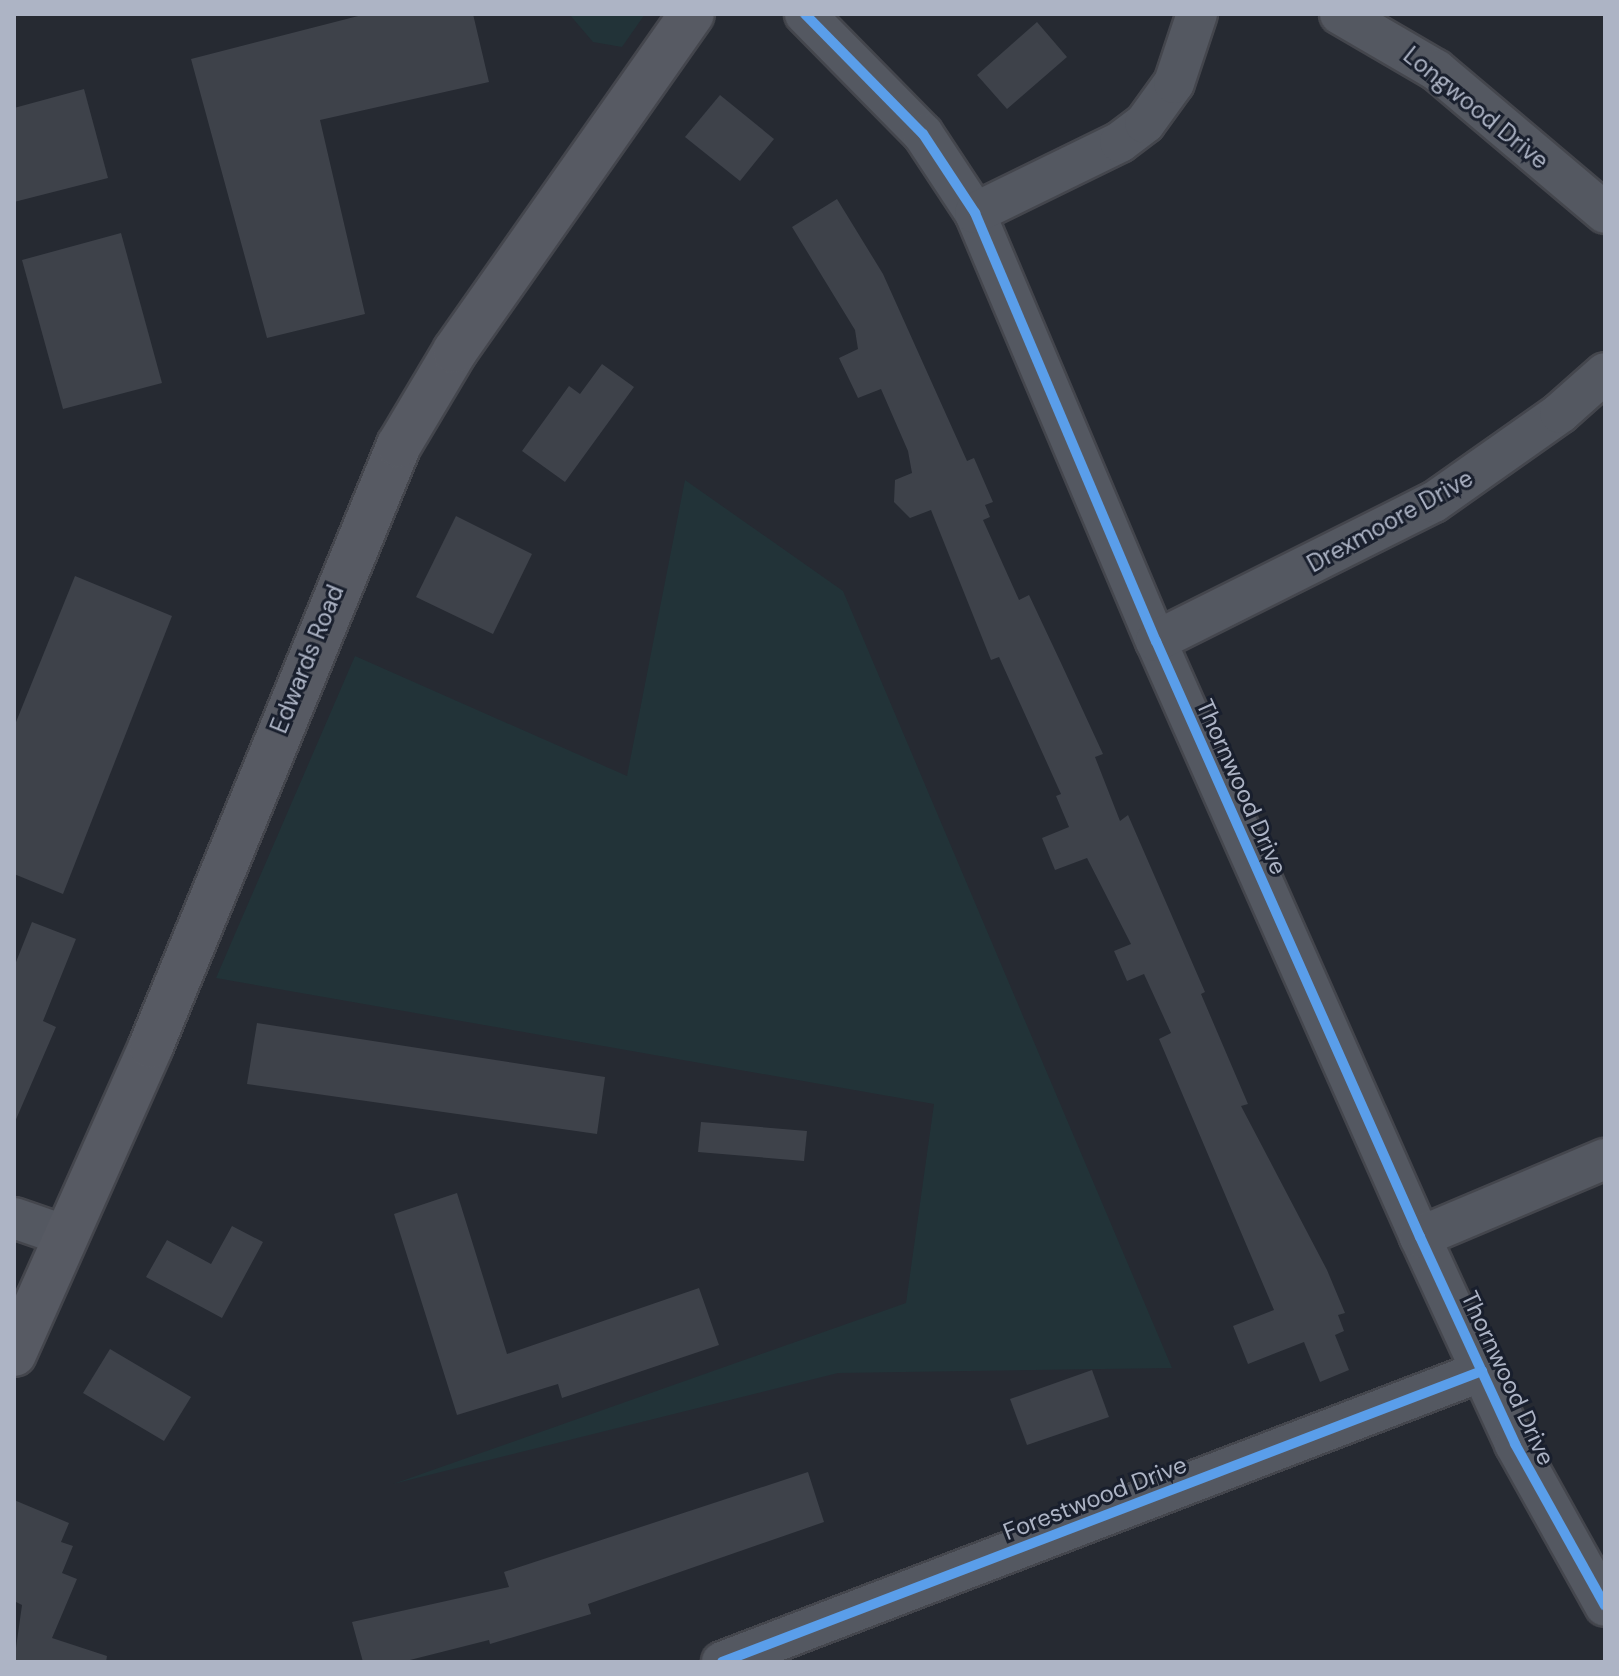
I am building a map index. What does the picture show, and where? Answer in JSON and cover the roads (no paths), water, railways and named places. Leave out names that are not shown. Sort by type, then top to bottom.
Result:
[{"type":"main road","name":"Edwards Road","points":[[14,1354],[399,445],[455,351],[692,14]]},
{"type":"street","name":"Thornwood Drive","points":[[805,14],[923,134],[975,213],[1156,641],[1420,1237],[1556,1525],[1605,1606]]},
{"type":"street","points":[[975,213],[1120,142],[1145,123],[1174,83],[1197,14]]},
{"type":"street","name":"Longwood Drive","points":[[1340,14],[1436,70],[1605,213]]},
{"type":"street","name":"Drexmoore Drive","points":[[1156,641],[1434,502],[1560,413],[1605,373]]},
{"type":"street","points":[[1420,1237],[1605,1159]]},
{"type":"street","points":[[14,1218],[66,1236]]},
{"type":"street","name":"Forestwood Drive","points":[[722,1662],[1482,1371]]}]
